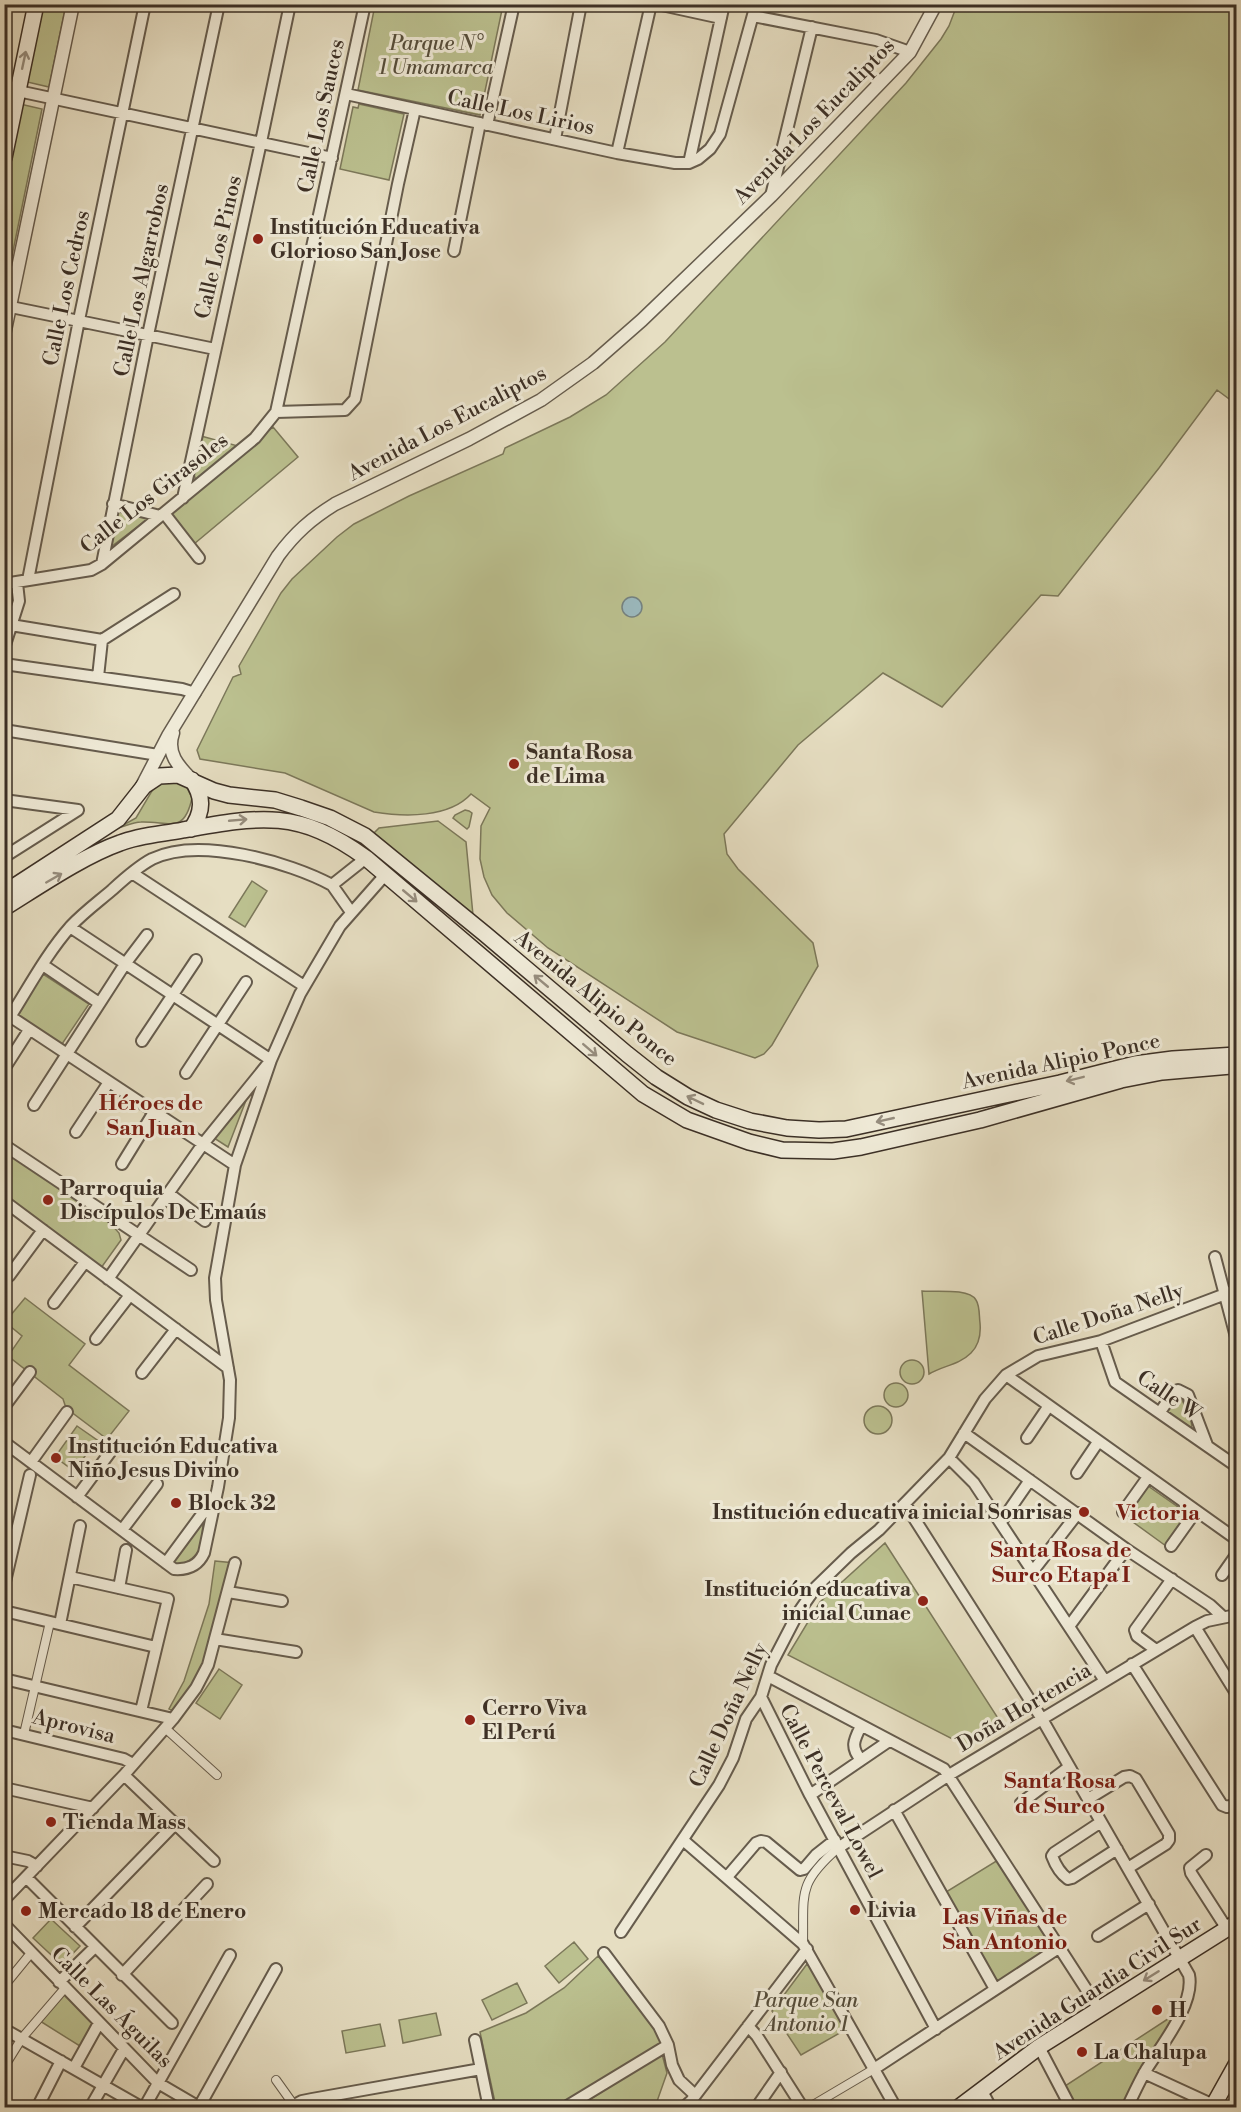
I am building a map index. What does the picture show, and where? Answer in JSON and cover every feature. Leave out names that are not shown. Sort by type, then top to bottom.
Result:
[{"type":"main road","points":[[4,158],[36,4]]},
{"type":"main road","name":"Avenida Alipio Ponce","points":[[4,893],[118,819],[144,786],[159,776],[178,775],[203,787],[229,795],[275,800],[301,808],[330,818],[365,836],[656,1077],[688,1097],[750,1121],[787,1128],[846,1129],[1135,1064],[1236,1055]]},
{"type":"main road","points":[[191,829],[200,814],[201,805],[200,796],[192,780]]},
{"type":"main road","name":"Avenida Alipio Ponce","points":[[4,909],[50,880],[120,843],[228,821],[286,820],[310,826],[333,837],[366,858],[643,1094],[687,1120],[749,1142],[782,1150],[833,1151],[861,1147],[958,1125],[1121,1080],[1162,1072],[1236,1066]]},
{"type":"main road","points":[[643,1094],[656,1077]]},
{"type":"main road","name":"Avenida Guardia Civil Sur","points":[[958,2108],[1039,2047],[1232,1926]]},
{"type":"main road","points":[[1214,2107],[1236,2065]]},
{"type":"main road","name":"Avenida Guardia Civil Sur","points":[[950,2108],[981,2089]]},
{"type":"street","points":[[4,335],[73,4]]},
{"type":"street","name":"Calle Los Cedros","points":[[4,648],[19,601],[146,4]]},
{"type":"street","name":"Calle Los Algarrobos","points":[[102,564],[148,335],[219,4]]},
{"type":"street","name":"Calle Los Pinos","points":[[183,498],[290,4]]},
{"type":"street","name":"Calle Los Sauces","points":[[276,411],[365,4]]},
{"type":"street","points":[[454,251],[514,4]]},
{"type":"street","points":[[555,139],[581,4]]},
{"type":"street","points":[[617,153],[651,4]]},
{"type":"street","points":[[657,4],[721,18]]},
{"type":"street","points":[[689,163],[724,4]]},
{"type":"street","name":"Avenida Los Eucaliptos","points":[[138,795],[180,718],[278,556],[293,536],[316,516],[335,504],[541,400],[593,363],[642,320],[771,196],[910,52],[936,4]]},
{"type":"street","points":[[689,163],[710,149],[720,134],[755,10],[812,27],[876,40],[910,52]]},
{"type":"street","points":[[771,196],[812,27]]},
{"type":"street","points":[[18,91],[332,158]]},
{"type":"street","name":"Calle Los Lirios","points":[[346,94],[617,153],[675,163],[689,163]]},
{"type":"street","points":[[276,411],[345,410],[355,399],[415,109]]},
{"type":"street","points":[[10,307],[215,349]]},
{"type":"street","name":"Calle Los Girasoles","points":[[4,584],[91,570],[102,564],[255,438],[276,411]]},
{"type":"street","points":[[113,504],[162,514],[199,558]]},
{"type":"street","points":[[11,625],[102,640],[174,594]]},
{"type":"street","points":[[98,677],[102,640]]},
{"type":"street","points":[[4,664],[182,689],[195,693]]},
{"type":"street","name":"Avenida Los Eucaliptos","points":[[180,718],[171,739],[171,747],[178,765],[192,780]]},
{"type":"street","points":[[4,730],[158,755]]},
{"type":"street","points":[[4,800],[78,810],[4,857]]},
{"type":"street","points":[[235,1165],[7,1015],[70,927],[132,873],[161,856],[183,852],[231,852],[253,856],[312,875],[332,885],[351,912]]},
{"type":"street","points":[[332,885],[366,858]]},
{"type":"street","points":[[132,873],[304,986]]},
{"type":"street","points":[[4,1442],[174,1569],[185,1570],[200,1560],[204,1553],[229,1418],[230,1380],[216,1300],[215,1278],[235,1165],[271,1060],[304,986],[351,912],[385,875]]},
{"type":"street","points":[[70,927],[271,1060]]},
{"type":"street","points":[[34,1105],[99,1003],[147,935]]},
{"type":"street","points":[[142,1041],[196,960]]},
{"type":"street","points":[[43,965],[99,1003]]},
{"type":"street","points":[[186,1073],[246,982]]},
{"type":"street","points":[[4,1069],[29,1030]]},
{"type":"street","points":[[108,1279],[203,1144],[271,1060]]},
{"type":"street","points":[[76,1132],[109,1082]]},
{"type":"street","points":[[123,1164],[154,1112]]},
{"type":"street","points":[[4,1145],[191,1270]]},
{"type":"street","points":[[168,1193],[206,1221]]},
{"type":"street","points":[[4,1201],[228,1368]]},
{"type":"street","points":[[9,1276],[44,1230]]},
{"type":"street","points":[[1215,1257],[1231,1292],[1236,1337]]},
{"type":"street","points":[[54,1303],[85,1262]]},
{"type":"street","name":"Calle Doña Nelly","points":[[621,1932],[719,1785],[733,1758],[746,1719],[760,1697],[798,1613],[816,1587],[905,1504],[949,1458],[986,1399],[1006,1375],[1038,1356],[1101,1341],[1231,1292]]},
{"type":"street","points":[[96,1339],[130,1295]]},
{"type":"street","points":[[142,1373],[176,1329]]},
{"type":"street","name":"Calle W","points":[[1101,1341],[1115,1382],[1236,1467]]},
{"type":"street","points":[[4,1407],[30,1372]]},
{"type":"street","points":[[1006,1375],[1236,1539]]},
{"type":"street","points":[[1160,1412],[1174,1392],[1178,1390],[1184,1392],[1188,1395],[1207,1445]]},
{"type":"street","points":[[1027,1438],[1048,1407]]},
{"type":"street","points":[[31,1462],[68,1412]]},
{"type":"street","points":[[964,1433],[1223,1617]]},
{"type":"street","points":[[1077,1473],[1098,1442]]},
{"type":"street","points":[[77,1497],[114,1448]]},
{"type":"street","points":[[949,1458],[974,1483],[1105,1681]]},
{"type":"street","points":[[4,1586],[30,1475]]},
{"type":"street","points":[[1123,1512],[1148,1477]]},
{"type":"street","points":[[1001,1522],[1030,1480]]},
{"type":"street","points":[[122,1530],[157,1484]]},
{"type":"street","points":[[166,1563],[216,1494]]},
{"type":"street","points":[[905,1504],[1042,1719],[1180,1957],[1190,1983],[1182,2011],[1144,2073],[1127,2108]]},
{"type":"street","points":[[1171,1546],[1196,1510]]},
{"type":"street","points":[[1033,1571],[1078,1513]]},
{"type":"street","points":[[24,1734],[35,1686],[70,1577],[80,1526]]},
{"type":"street","points":[[1070,1625],[1126,1549]]},
{"type":"street","points":[[119,1588],[126,1550]]},
{"type":"street","points":[[1222,1575],[1236,1555]]},
{"type":"street","points":[[4,1900],[124,1775],[169,1724],[196,1688],[208,1665],[235,1563]]},
{"type":"street","points":[[70,1577],[168,1599],[141,1711]]},
{"type":"street","points":[[1156,1650],[1137,1636],[1135,1630],[1172,1579]]},
{"type":"street","points":[[228,1592],[282,1601]]},
{"type":"street","points":[[4,1611],[156,1647]]},
{"type":"street","name":"Doña Hortencia","points":[[727,1877],[756,1843],[761,1841],[766,1842],[800,1870],[804,1869],[816,1855],[894,1810],[1132,1664],[1207,1620],[1236,1615]]},
{"type":"street","points":[[1195,1627],[1236,1693]]},
{"type":"street","points":[[215,1639],[296,1652]]},
{"type":"street","points":[[1132,1664],[1222,1805],[1232,1806]]},
{"type":"street","points":[[768,1676],[944,1769],[1099,2009]]},
{"type":"street","points":[[4,1678],[141,1711],[169,1724],[217,1775]]},
{"type":"street","name":"Calle Perceval Lowel","points":[[760,1697],[936,2029]]},
{"type":"street","points":[[861,1726],[853,1741],[855,1753],[861,1760]]},
{"type":"street","name":"Aprovisa","points":[[4,1730],[124,1759],[133,1764]]},
{"type":"street","points":[[810,1795],[889,1741]]},
{"type":"street","points":[[1021,1803],[1069,1767]]},
{"type":"street","points":[[124,1775],[214,1861]]},
{"type":"street","points":[[1088,1799],[1124,1777],[1130,1776],[1136,1779],[1169,1834],[1166,1844],[1128,1868]]},
{"type":"street","points":[[4,1788],[93,1808]]},
{"type":"street","points":[[894,1810],[995,1989]]},
{"type":"street","points":[[1101,1822],[1054,1853],[1053,1860],[1065,1876],[1072,1878],[1117,1849]]},
{"type":"street","points":[[75,1927],[175,1824]]},
{"type":"street","points":[[683,1840],[805,1946],[896,2108]]},
{"type":"street","points":[[683,2108],[748,2026],[805,1946],[803,1898],[807,1883],[818,1865],[836,1844]]},
{"type":"street","points":[[1206,1855],[1192,1864],[1191,1873],[1232,1926]]},
{"type":"street","points":[[4,1856],[28,1861],[37,1866]]},
{"type":"street","points":[[26,1877],[172,2023]]},
{"type":"street","points":[[122,1975],[207,1884]]},
{"type":"street","points":[[1098,1936],[1149,1904]]},
{"type":"street","name":"Calle Las Águilas","points":[[4,1924],[158,2083],[199,2107]]},
{"type":"street","points":[[4,2067],[22,2038],[62,1985],[95,1947]]},
{"type":"street","points":[[808,2108],[874,2069],[1060,1947]]},
{"type":"street","points":[[4,1986],[31,1953]]},
{"type":"street","points":[[604,1953],[649,2011],[668,2045],[672,2065],[679,2079],[695,2095]]},
{"type":"street","points":[[4,2029],[143,2108],[230,1955]]},
{"type":"street","points":[[199,2107],[276,1969]]},
{"type":"street","points":[[74,2068],[99,2024]]},
{"type":"street","points":[[748,2026],[757,2036],[803,2108]]},
{"type":"street","points":[[475,2040],[489,2108]]},
{"type":"street","points":[[564,2108],[668,2045]]},
{"type":"street","points":[[1039,2047],[1071,2108]]},
{"type":"street","points":[[90,2108],[124,2049]]},
{"type":"street","points":[[36,2108],[61,2061]]},
{"type":"street","points":[[276,2080],[293,2106],[312,2099],[481,2069]]},
{"type":"street","points":[[756,2108],[781,2072]]},
{"type":"street","points":[[1144,2073],[1214,2107]]},
{"type":"street","points":[[981,2089],[991,2108]]},
{"type":"green space","points":[[39,5],[66,5],[49,87],[23,81]]},
{"type":"green space","name":"Parque N° 1 Umamarca","points":[[375,5],[503,5],[480,115],[358,90]]},
{"type":"green space","points":[[957,5],[1236,5],[1236,404],[1217,390],[1058,596],[1041,595],[942,707],[883,673],[798,745],[724,834],[727,854],[738,869],[813,943],[818,966],[772,1045],[764,1054],[755,1058],[677,1032],[548,948],[507,913],[492,895],[484,877],[480,859],[481,826],[490,808],[471,794],[462,802],[439,812],[399,815],[374,812],[285,773],[200,759],[197,750],[233,677],[241,674],[239,666],[281,593],[292,579],[354,524],[409,496],[503,454],[505,448],[570,417],[606,395],[665,342],[906,83],[941,39]]},
{"type":"green space","points":[[20,104],[42,109],[5,290],[5,172]]},
{"type":"green space","points":[[359,104],[404,114],[389,180],[340,169],[353,107],[358,108]]},
{"type":"green space","points":[[273,427],[298,457],[194,544],[169,514]]},
{"type":"green space","points":[[201,436],[238,446],[196,480],[194,475]]},
{"type":"green space","points":[[118,508],[149,518],[109,546]]},
{"type":"green space","points":[[164,780],[185,784],[192,798],[185,817],[174,824],[138,822],[118,828],[136,818],[156,784]]},
{"type":"green space","points":[[465,810],[472,813],[467,829],[453,818]]},
{"type":"green space","points":[[438,821],[466,842],[473,915],[469,916],[374,833],[379,828]]},
{"type":"green space","points":[[252,881],[267,891],[245,927],[229,917]]},
{"type":"green space","points":[[43,974],[89,1004],[60,1047],[14,1017]]},
{"type":"green space","points":[[250,1090],[228,1147],[214,1138]]},
{"type":"green space","points":[[4,1151],[110,1223],[119,1233],[121,1240],[101,1268],[5,1198]]},
{"type":"green space","points":[[922,1291],[952,1291],[967,1294],[976,1300],[979,1311],[980,1335],[974,1350],[961,1360],[929,1374]]},
{"type":"green space","points":[[25,1298],[85,1344],[69,1365],[129,1411],[107,1439],[66,1408],[63,1399],[8,1356],[22,1336],[5,1322]]},
{"type":"green space","points":[[912,1360],[921,1363],[924,1372],[921,1381],[912,1384],[903,1381],[900,1372],[903,1363]]},
{"type":"green space","points":[[896,1383],[904,1387],[908,1395],[904,1403],[896,1407],[888,1403],[884,1395],[888,1387]]},
{"type":"green space","points":[[1175,1398],[1182,1400],[1191,1419],[1191,1430],[1167,1412],[1167,1408]]},
{"type":"green space","points":[[878,1406],[888,1410],[892,1420],[888,1430],[878,1434],[868,1430],[864,1420],[868,1410]]},
{"type":"green space","points":[[77,1426],[97,1440],[74,1471],[55,1457]]},
{"type":"green space","points":[[1148,1486],[1188,1514],[1166,1546],[1126,1517]]},
{"type":"green space","points":[[203,1520],[200,1549],[192,1558],[178,1566],[170,1560]]},
{"type":"green space","points":[[885,1543],[1003,1726],[968,1747],[788,1655],[820,1602]]},
{"type":"green space","points":[[215,1561],[235,1563],[208,1665],[178,1713],[169,1709],[184,1681],[209,1604]]},
{"type":"green space","points":[[219,1669],[242,1685],[220,1719],[196,1703]]},
{"type":"green space","points":[[998,1860],[1053,1948],[995,1984],[946,1892]]},
{"type":"green space","points":[[51,1919],[80,1946],[62,1965],[33,1938]]},
{"type":"green space","points":[[574,1942],[588,1959],[559,1983],[545,1966]]},
{"type":"green space","points":[[598,1956],[642,2010],[663,2046],[560,2107],[496,2107],[480,2032],[526,2013],[564,1988]]},
{"type":"green space","name":"Parque San Antonio 1","points":[[807,1964],[815,1972],[845,2030],[801,2055],[772,2011]]},
{"type":"green space","points":[[517,1983],[527,2003],[492,2020],[482,2000]]},
{"type":"green space","points":[[64,1991],[99,2023],[83,2048],[40,2021]]},
{"type":"green space","points":[[436,2013],[441,2035],[403,2043],[399,2020]]},
{"type":"green space","points":[[1174,2015],[1122,2107],[1076,2107],[1065,2086]]},
{"type":"green space","points":[[380,2024],[385,2046],[346,2053],[342,2031]]},
{"type":"green space","points":[[662,2054],[667,2073],[655,2107],[576,2108]]},
{"type":"water","points":[[632,597],[639,600],[642,607],[639,614],[632,617],[625,614],[622,607],[625,600]]},
{"type":"place","name":"Institución Educativa Glorioso San Jose","points":[[258,239]]},
{"type":"place","name":"Santa Rosa de Lima","points":[[514,764]]},
{"type":"place","name":"Parroquia Discípulos De Emaús","points":[[48,1200]]},
{"type":"place","name":"Institución Educativa Niño Jesus Divino","points":[[56,1458]]},
{"type":"place","name":"Block 32","points":[[176,1503]]},
{"type":"place","name":"Institución educativa inicial Sonrisas","points":[[1084,1512]]},
{"type":"place","name":"Institución educativa inicial Cunae","points":[[923,1601]]},
{"type":"place","name":"Cerro Viva El Perú","points":[[470,1720]]},
{"type":"place","name":"Tienda Mass","points":[[51,1822]]},
{"type":"place","name":"Livia","points":[[855,1910]]},
{"type":"place","name":"Mercado 18 de Enero","points":[[26,1911]]},
{"type":"place","name":"H","points":[[1157,2010]]},
{"type":"place","name":"La Chalupa","points":[[1082,2052]]},
{"type":"district","name":"Héroes de San Juan","points":[[151,1114]]},
{"type":"district","name":"Victoria","points":[[1158,1512]]},
{"type":"district","name":"Santa Rosa de Surco Etapa I","points":[[1061,1562]]},
{"type":"district","name":"Santa Rosa de Surco","points":[[1060,1793]]},
{"type":"district","name":"Las Viñas de San Antonio","points":[[1005,1928]]}]
